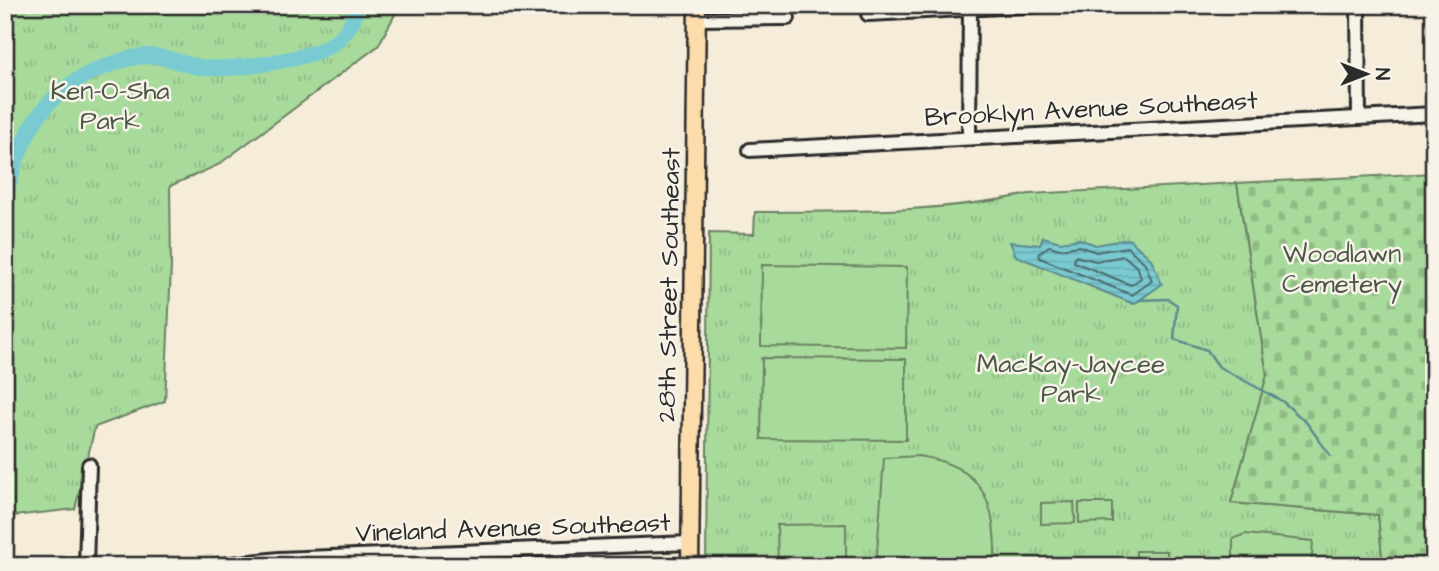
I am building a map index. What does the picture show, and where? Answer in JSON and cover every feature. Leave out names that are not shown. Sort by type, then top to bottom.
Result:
[{"type":"main road","name":"28th Street Southeast","points":[[690,566],[696,12]]},
{"type":"street","points":[[868,14],[1041,5]]},
{"type":"street","points":[[1358,5],[1359,118]]},
{"type":"street","points":[[969,137],[970,7]]},
{"type":"street","points":[[696,12],[788,18]]},
{"type":"street","name":"Brooklyn Avenue Southeast","points":[[750,150],[1434,114]]},
{"type":"street","points":[[86,566],[89,466]]},
{"type":"street","name":"Vineland Avenue Southeast","points":[[212,566],[279,559],[333,562],[690,543]]},
{"type":"shaded area","points":[[5,5],[11,5],[14,72],[5,72]]},
{"type":"green space","name":"Ken-O-Sha Park","points":[[11,5],[400,5],[378,46],[218,165],[170,186],[171,267],[165,401],[95,427],[75,509],[5,517],[5,72],[14,71]]},
{"type":"green space","name":"Woodlawn Cemetery","points":[[1434,173],[1434,566],[1383,566],[1378,515],[1231,503],[1267,375],[1237,183]]},
{"type":"green space","name":"MacKay-Jaycee Park","points":[[1237,183],[1267,375],[1231,503],[1378,515],[1383,566],[706,566],[709,233],[754,234],[755,212],[927,208],[1029,194]]},
{"type":"green space","points":[[762,265],[907,267],[906,348],[761,346]]},
{"type":"green space","points":[[762,358],[906,359],[906,440],[761,439]]},
{"type":"green space","points":[[918,456],[941,461],[959,469],[973,479],[982,491],[993,524],[995,566],[876,566],[884,458]]},
{"type":"green space","points":[[1074,502],[1075,523],[1041,524],[1041,503]]},
{"type":"green space","points":[[1079,503],[1112,503],[1112,522],[1079,523]]},
{"type":"green space","points":[[846,524],[846,566],[778,566],[777,525]]},
{"type":"green space","points":[[1245,534],[1313,541],[1311,566],[1233,566],[1233,539]]},
{"type":"green space","points":[[1136,551],[1167,551],[1167,566],[1136,566]]},
{"type":"water","points":[[1043,237],[1060,242],[1079,239],[1096,245],[1129,239],[1151,259],[1162,284],[1134,304],[1016,256],[1010,242],[1040,245]]},
{"type":"waterway","points":[[5,196],[18,155],[36,120],[62,91],[79,79],[118,62],[143,56],[157,56],[200,67],[219,68],[302,56],[327,47],[343,35],[351,24],[357,5]]},
{"type":"waterway","points":[[1139,300],[1168,299],[1177,305],[1174,339],[1207,350],[1219,367],[1282,401],[1306,422],[1330,455]]}]
